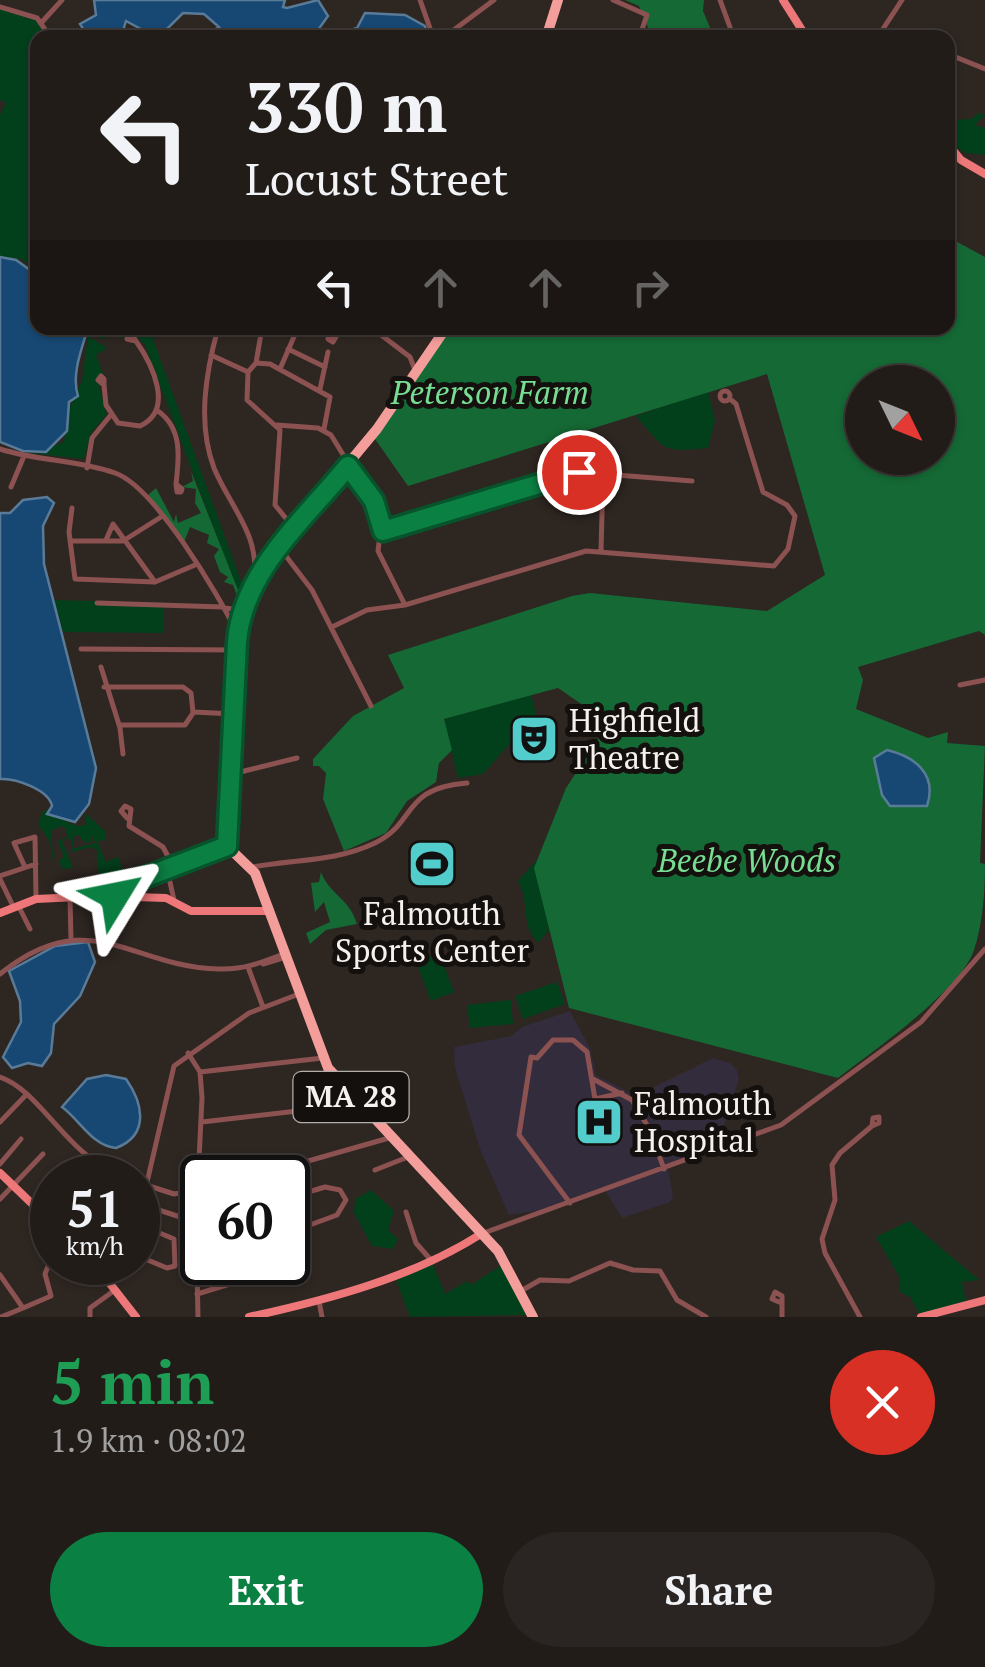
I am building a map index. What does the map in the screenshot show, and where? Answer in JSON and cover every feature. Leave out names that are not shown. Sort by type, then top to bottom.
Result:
[{"type":"highway","points":[[549,30],[558,0]]},
{"type":"highway","points":[[227,846],[238,634],[247,600],[275,552],[348,466],[442,335]]},
{"type":"highway","name":"MA 28","points":[[227,846],[250,868],[273,918],[323,1058],[358,1104],[505,1260],[533,1317]]},
{"type":"main road","points":[[783,0],[802,30]]},
{"type":"main road","points":[[955,153],[985,174]]},
{"type":"main road","points":[[99,896],[227,846]]},
{"type":"main road","points":[[112,890],[124,896]]},
{"type":"main road","points":[[0,912],[36,899],[124,896],[174,902],[190,912],[250,912],[273,918]]},
{"type":"main road","points":[[0,1172],[30,1202]]},
{"type":"main road","points":[[249,1317],[287,1313],[430,1259],[481,1234]]},
{"type":"main road","points":[[115,1285],[136,1317]]},
{"type":"main road","points":[[921,1317],[985,1300]]},
{"type":"street","points":[[42,22],[62,0]]},
{"type":"street","points":[[420,0],[431,30]]},
{"type":"street","points":[[452,30],[494,0]]},
{"type":"street","points":[[613,0],[646,14],[642,30]]},
{"type":"street","points":[[720,0],[731,30]]},
{"type":"street","points":[[882,30],[902,0]]},
{"type":"street","points":[[0,7],[42,22],[47,30]]},
{"type":"street","points":[[955,56],[985,66]]},
{"type":"street","points":[[97,603],[224,607],[247,600],[255,554],[212,462],[205,394],[216,335]]},
{"type":"street","points":[[261,335],[256,363],[248,372],[246,397],[278,425],[282,442],[275,505],[295,530]]},
{"type":"street","points":[[280,369],[295,335]]},
{"type":"street","points":[[381,335],[410,357],[417,374]]},
{"type":"street","points":[[110,416],[135,427],[148,422],[158,410],[160,398],[136,341]]},
{"type":"street","points":[[288,349],[325,367]]},
{"type":"street","points":[[320,390],[328,352]]},
{"type":"street","points":[[211,355],[248,372]]},
{"type":"street","points":[[256,363],[280,369],[320,390],[332,401],[324,429],[374,501],[383,531],[378,551],[404,605]]},
{"type":"street","points":[[104,385],[110,416]]},
{"type":"street","points":[[332,627],[366,610],[404,605],[566,556],[601,550],[763,568],[781,560],[794,533],[795,516],[787,505],[763,492],[736,404],[730,399]]},
{"type":"street","points":[[158,410],[168,419],[181,454],[176,484]]},
{"type":"street","points":[[87,468],[93,435],[110,416]]},
{"type":"street","points":[[278,425],[324,429]]},
{"type":"street","points":[[601,550],[604,440]]},
{"type":"street","points":[[0,449],[131,481],[162,516],[238,634]]},
{"type":"street","points":[[12,487],[24,456]]},
{"type":"street","points":[[383,531],[579,472],[692,482]]},
{"type":"street","points":[[72,508],[72,576],[155,582],[195,565]]},
{"type":"street","points":[[70,541],[126,540],[162,516]]},
{"type":"street","points":[[106,540],[112,523],[155,582]]},
{"type":"street","points":[[255,554],[275,552],[302,571],[370,706]]},
{"type":"street","points":[[82,649],[237,650]]},
{"type":"street","points":[[100,667],[119,724],[123,754]]},
{"type":"street","points":[[960,684],[985,680]]},
{"type":"street","points":[[104,687],[183,688],[191,693],[193,712],[186,726],[119,724]]},
{"type":"street","points":[[193,712],[234,714]]},
{"type":"street","points":[[231,774],[297,758]]},
{"type":"street","points":[[250,868],[342,856],[389,836],[411,804],[425,794],[441,786],[468,783]]},
{"type":"street","points":[[128,818],[129,826],[162,847],[170,868],[174,902]]},
{"type":"street","points":[[24,865],[15,842],[36,838],[36,899]]},
{"type":"street","points":[[30,929],[0,877],[24,865],[36,864]]},
{"type":"street","points":[[70,898],[71,940]]},
{"type":"street","points":[[0,974],[34,952],[71,940],[95,939],[197,967],[249,967],[286,955]]},
{"type":"street","points":[[481,1234],[498,1224],[570,1203],[781,1125],[804,1112],[921,1022],[985,949]]},
{"type":"street","points":[[249,967],[263,1007]]},
{"type":"street","points":[[155,1155],[171,1073],[188,1053],[263,1007],[300,994]]},
{"type":"street","points":[[570,1203],[528,1148],[518,1127],[530,1056],[538,1058],[553,1040],[573,1040],[587,1052],[595,1098],[622,1093]]},
{"type":"street","points":[[188,1053],[200,1072],[201,1155]]},
{"type":"street","points":[[200,1072],[323,1058]]},
{"type":"street","points":[[0,1077],[25,1096],[83,1155]]},
{"type":"street","points":[[591,1078],[622,1093],[646,1122],[664,1169]]},
{"type":"street","points":[[0,1122],[25,1096]]},
{"type":"street","points":[[202,1122],[358,1104]]},
{"type":"street","points":[[860,1317],[825,1253],[822,1238],[834,1200],[832,1165],[840,1152],[872,1126]]},
{"type":"street","points":[[310,1161],[392,1138]]},
{"type":"street","points":[[0,1164],[21,1139]]},
{"type":"street","points":[[0,1199],[44,1154]]},
{"type":"street","points":[[376,1170],[410,1155]]},
{"type":"street","points":[[310,1192],[325,1188],[345,1195],[337,1215],[310,1225]]},
{"type":"street","points":[[406,1212],[416,1243],[430,1259]]},
{"type":"street","points":[[160,1232],[174,1239],[175,1266],[160,1265]]},
{"type":"street","points":[[521,1291],[540,1280],[569,1281],[610,1263],[660,1271],[668,1277],[677,1300],[706,1317]]},
{"type":"street","points":[[0,1274],[23,1308]]},
{"type":"street","points":[[2,1317],[51,1296],[48,1285]]},
{"type":"street","points":[[198,1285],[198,1317]]},
{"type":"street","points":[[197,1294],[228,1285]]},
{"type":"street","points":[[90,1317],[90,1308],[117,1288]]},
{"type":"street","points":[[319,1301],[322,1317]]},
{"type":"street","points":[[780,1302],[782,1317]]},
{"type":"shaded area","name":"Falmouth Hospital","points":[[570,1011],[590,1048],[596,1075],[636,1096],[713,1058],[730,1063],[737,1070],[739,1079],[718,1144],[667,1164],[673,1196],[670,1202],[622,1218],[603,1187],[536,1211],[509,1215],[481,1152],[455,1068],[454,1047],[511,1036],[522,1027]]},
{"type":"green space","points":[[625,0],[704,0],[703,11],[711,30],[649,30],[639,6]]},
{"type":"green space","points":[[0,8],[33,16],[44,30],[30,30],[30,265],[18,257],[20,263],[0,257],[0,114],[6,103],[0,100]]},
{"type":"green space","points":[[979,113],[985,115],[975,125],[985,128],[985,155],[965,153],[955,146],[955,120],[971,119]]},
{"type":"green space","name":"Beebe Woods","points":[[955,241],[985,257],[985,635],[979,631],[858,667],[863,680],[856,709],[928,738],[948,732],[947,743],[985,746],[980,863],[985,864],[985,885],[981,918],[974,950],[952,983],[914,1019],[838,1078],[569,1008],[534,868],[566,788],[609,723],[558,688],[444,719],[452,750],[439,763],[436,782],[407,801],[386,833],[344,851],[323,799],[326,773],[313,766],[313,759],[353,716],[404,688],[388,655],[590,593],[767,611],[825,575],[767,374],[408,486],[375,439],[446,335],[955,335]]},
{"type":"green space","points":[[135,335],[152,335],[245,592],[241,601],[145,345]]},
{"type":"green space","points":[[88,336],[107,348],[96,355],[103,374],[97,379],[107,414],[91,433],[84,459],[29,453],[0,443],[0,438],[35,453],[64,442],[69,409],[82,381]]},
{"type":"green space","points":[[708,391],[715,421],[708,448],[666,447],[636,416]]},
{"type":"green space","points":[[191,471],[242,600],[241,606],[233,585],[224,582],[228,577],[220,572],[214,556],[219,549],[207,543],[209,535],[190,527],[184,542],[148,495],[156,488],[174,522],[176,514],[178,523],[201,513],[195,503],[196,489],[182,487],[193,481]]},
{"type":"green space","points":[[54,600],[164,603],[163,633],[63,632]]},
{"type":"green space","points":[[531,695],[539,724],[530,721],[483,774],[458,778],[444,719]]},
{"type":"green space","points":[[51,808],[48,814],[77,826],[86,825],[85,813],[106,832],[106,840],[97,841],[106,862],[118,857],[127,881],[105,890],[97,867],[98,850],[90,847],[72,852],[71,849],[95,843],[91,833],[91,841],[86,843],[78,835],[73,836],[73,847],[70,838],[62,841],[73,868],[62,869],[59,860],[64,857],[58,841],[68,837],[64,826],[51,830],[54,868],[50,842],[38,824],[42,812]]},
{"type":"green space","points":[[537,860],[549,930],[538,943],[529,928],[518,881]]},
{"type":"green space","points":[[321,872],[350,908],[357,924],[326,930],[310,944],[306,933],[330,922],[324,902],[315,912],[311,883],[319,882]]},
{"type":"green space","points":[[439,953],[454,992],[431,1001],[416,962]]},
{"type":"green space","points":[[557,982],[565,1004],[523,1019],[515,996]]},
{"type":"green space","points":[[511,1000],[513,1024],[470,1028],[467,1005]]},
{"type":"green space","points":[[371,1190],[394,1211],[388,1230],[398,1239],[393,1249],[372,1246],[354,1213],[355,1199]]},
{"type":"green space","points":[[909,1221],[979,1280],[962,1282],[966,1302],[920,1315],[910,1297],[900,1292],[900,1278],[876,1237]]},
{"type":"green space","points":[[432,1262],[445,1294],[467,1281],[471,1285],[503,1264],[530,1315],[410,1317],[395,1277]]},
{"type":"water","points":[[94,0],[285,0],[283,7],[287,8],[318,0],[328,16],[318,30],[214,30],[219,27],[204,14],[183,13],[164,30],[143,30],[126,21],[123,30],[84,30],[80,24],[96,15]]},
{"type":"water","points":[[365,13],[405,15],[426,30],[350,30],[357,28]]},
{"type":"water","points":[[0,257],[16,260],[30,270],[30,335],[86,335],[77,371],[78,396],[69,402],[67,431],[46,452],[23,451],[0,442]]},
{"type":"water","points":[[47,497],[54,503],[43,526],[44,564],[96,768],[89,804],[75,822],[47,814],[52,806],[50,800],[38,790],[0,779],[0,513],[10,513],[23,500]]},
{"type":"water","points":[[887,750],[914,762],[926,775],[930,794],[927,806],[890,806],[882,795],[874,758]]},
{"type":"water","points":[[88,942],[95,962],[80,996],[54,1024],[51,1053],[42,1066],[28,1063],[12,1068],[3,1057],[21,1022],[20,1001],[9,971],[55,946]]},
{"type":"water","points":[[106,1075],[126,1079],[139,1108],[139,1127],[116,1148],[93,1138],[62,1107],[87,1079]]},
{"type":"place","name":"Highfield Theatre","points":[[534,739]]},
{"type":"place","name":"Falmouth Sports Center","points":[[432,864]]},
{"type":"place","name":"Falmouth Hospital","points":[[599,1122]]},
{"type":"route","points":[[115,896],[124,896],[112,890],[227,846],[237,642],[243,610],[269,559],[348,466],[374,501],[383,531],[579,472]]},
{"type":"park label","name":"Peterson Farm","points":[[490,393]]}]
